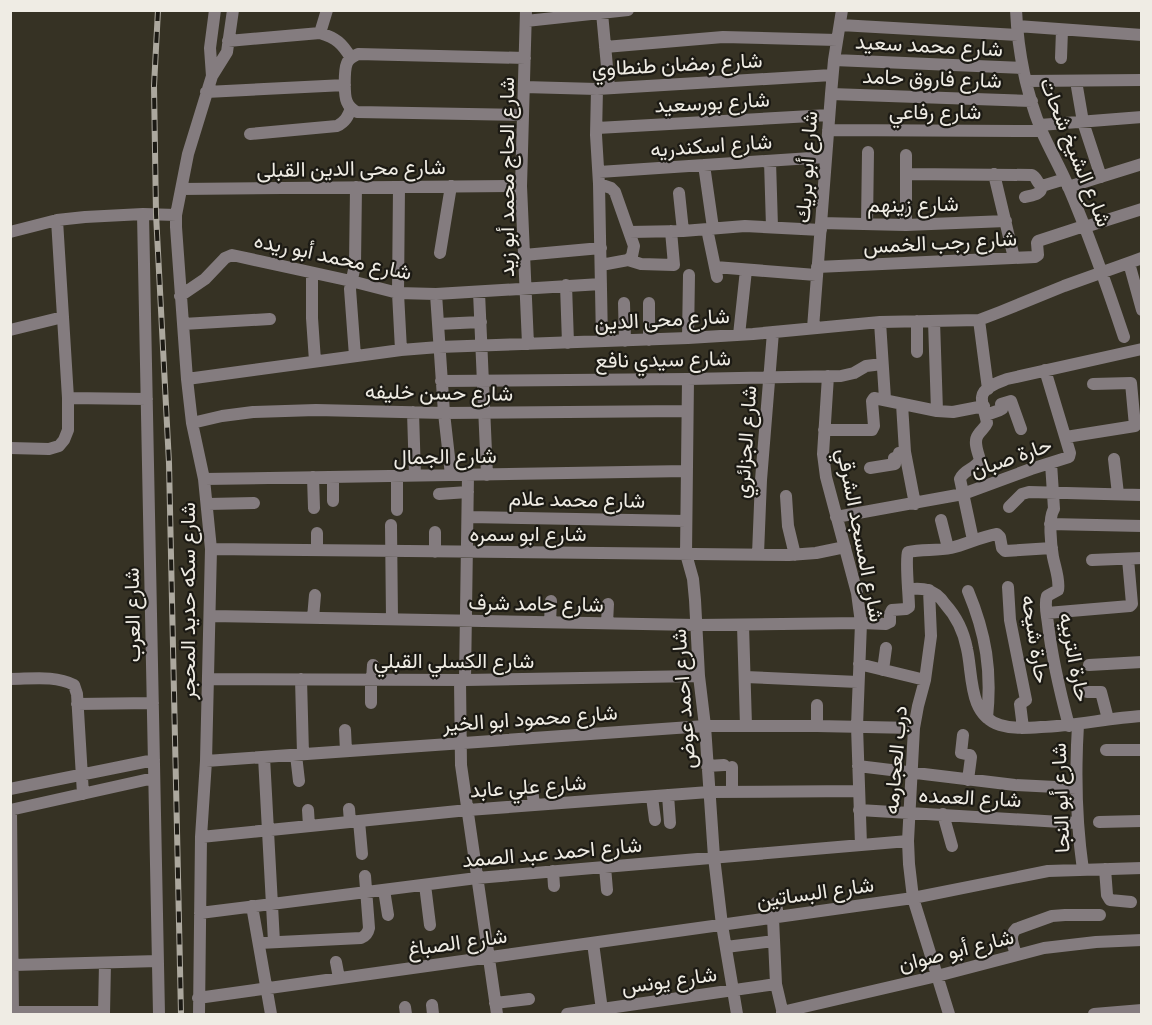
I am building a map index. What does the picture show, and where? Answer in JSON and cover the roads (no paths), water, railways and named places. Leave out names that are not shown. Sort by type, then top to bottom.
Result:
[{"type":"street","points":[[212,76],[210,48],[215,10]]},
{"type":"street","points":[[212,76],[227,52],[232,10]]},
{"type":"street","points":[[320,33],[327,10]]},
{"type":"street","points":[[526,16],[628,10]]},
{"type":"street","name":"شارع أبو بريك","points":[[813,328],[832,75],[842,10]]},
{"type":"street","name":"شارع الشيخ شحات","points":[[1016,10],[1022,68],[1032,101],[1041,128],[1067,183],[1102,271],[1124,337]]},
{"type":"street","points":[[602,13],[605,47],[603,88],[597,128],[602,341]]},
{"type":"street","name":"شارع الحاج محمد أبو زيد","points":[[526,16],[521,186],[528,344]]},
{"type":"street","points":[[840,25],[1062,30],[1142,35]]},
{"type":"street","points":[[1061,58],[1062,30]]},
{"type":"street","points":[[228,41],[320,33],[344,46],[351,57]]},
{"type":"street","points":[[605,47],[723,37],[837,40]]},
{"type":"street","points":[[523,115],[357,112],[346,102],[345,70],[351,57],[358,54],[525,58]]},
{"type":"street","name":"شارع محمد سعيد","points":[[834,60],[1022,68]]},
{"type":"street","name":"شارع رمضان طنطاوي","points":[[524,87],[603,88],[832,75]]},
{"type":"street","name":"شارع سكه حديد المحجر","points":[[199,1014],[201,837],[206,761],[211,549],[208,504],[192,423],[187,379],[176,215],[188,154],[212,76]]},
{"type":"street","points":[[1026,81],[1142,80]]},
{"type":"street","points":[[1076,81],[1083,122],[1101,177]]},
{"type":"street","points":[[207,92],[345,85]]},
{"type":"street","name":"شارع فاروق حامد","points":[[831,94],[1032,101]]},
{"type":"street","points":[[250,134],[337,126],[349,116],[351,108]]},
{"type":"street","name":"شارع بورسعيد","points":[[597,128],[829,115]]},
{"type":"street","name":"شارع رفاعي","points":[[828,130],[1041,128],[1142,117]]},
{"type":"street","points":[[867,224],[868,152]]},
{"type":"street","points":[[906,155],[906,225]]},
{"type":"street","name":"شارع اسكندريه","points":[[599,178],[704,165],[826,157]]},
{"type":"street","points":[[770,161],[772,227]]},
{"type":"street","points":[[906,174],[1032,175],[1042,186],[1101,177],[1142,164]]},
{"type":"street","points":[[704,165],[710,229]]},
{"type":"street","points":[[994,174],[1014,258]]},
{"type":"street","points":[[599,178],[615,192],[634,246],[633,256],[628,260]]},
{"type":"street","points":[[441,253],[450,186]]},
{"type":"street","name":"شارع محى الدين القبلى","points":[[181,189],[521,186]]},
{"type":"street","points":[[1025,197],[1039,194],[1042,186]]},
{"type":"street","points":[[355,356],[351,281],[355,265],[356,187]]},
{"type":"street","points":[[399,187],[398,293],[401,350]]},
{"type":"street","points":[[601,265],[628,260],[674,270],[679,193]]},
{"type":"street","points":[[1084,226],[1142,209]]},
{"type":"street","name":"شارع العرب","points":[[143,214],[159,1014]]},
{"type":"street","points":[[10,232],[57,220],[113,215],[176,215]]},
{"type":"street","points":[[10,448],[49,449],[59,446],[68,430],[57,220]]},
{"type":"street","name":"شارع زينهم","points":[[629,232],[745,226],[906,225],[1006,221]]},
{"type":"street","name":"شارع رجب الخمس","points":[[710,229],[716,272],[817,271],[1037,256],[1036,243],[1038,241],[1084,226]]},
{"type":"street","points":[[524,255],[601,248]]},
{"type":"street","name":"شارع محمد أبو ريده","points":[[180,296],[198,284],[225,258],[232,255],[398,293],[436,294],[602,284]]},
{"type":"street","name":"شارع محى الدين","points":[[187,379],[401,350],[439,347],[649,340],[739,335],[880,322],[979,320],[1102,271],[1142,258]]},
{"type":"street","points":[[1129,263],[1140,295],[1142,310]]},
{"type":"street","points":[[739,335],[746,270]]},
{"type":"street","points":[[312,273],[315,361]]},
{"type":"street","points":[[688,338],[689,275]]},
{"type":"street","points":[[566,285],[568,342]]},
{"type":"street","points":[[479,292],[487,474]]},
{"type":"street","points":[[436,294],[441,381],[451,475]]},
{"type":"street","points":[[624,303],[625,341]]},
{"type":"street","points":[[649,303],[649,340]]},
{"type":"street","points":[[10,330],[63,317]]},
{"type":"street","points":[[183,324],[270,319]]},
{"type":"street","points":[[979,320],[988,389]]},
{"type":"street","points":[[917,321],[917,352]]},
{"type":"street","points":[[934,321],[938,411]]},
{"type":"street","points":[[438,324],[481,322]]},
{"type":"street","points":[[824,430],[872,430],[882,364],[880,322]]},
{"type":"street","name":"شارع الجزائري","points":[[759,554],[761,480],[773,332]]},
{"type":"street","points":[[973,540],[960,481],[964,473],[979,462],[976,439],[987,426],[982,396],[988,389],[993,384],[1007,379],[1142,349]]},
{"type":"street","name":"شارع سيدي نافع","points":[[441,381],[828,376],[849,375],[866,366],[882,364]]},
{"type":"street","points":[[1045,370],[1066,437],[1136,426],[1131,383],[1093,384]]},
{"type":"street","name":"شارع المسجد الشرقي","points":[[828,376],[822,454],[836,518],[857,593],[861,623],[857,726],[861,844]]},
{"type":"street","name":"شارع احمد عوض","points":[[688,379],[686,554],[693,579],[714,857],[722,925],[737,1014]]},
{"type":"street","points":[[68,399],[147,399]]},
{"type":"street","points":[[878,399],[953,412],[1001,410],[1001,404],[1011,401],[1021,429]]},
{"type":"street","points":[[902,404],[905,452],[915,504]]},
{"type":"street","name":"شارع حسن خليفه","points":[[192,423],[222,416],[274,411],[444,413],[687,411]]},
{"type":"street","points":[[413,412],[415,476]]},
{"type":"street","name":"حارة صبان","points":[[836,518],[963,494],[1066,459],[1070,456],[1066,437]]},
{"type":"street","points":[[870,468],[895,464],[894,458],[898,457],[898,453],[905,452]]},
{"type":"street","points":[[1114,459],[1118,494]]},
{"type":"street","points":[[1050,463],[1054,509],[1050,524],[1052,548],[1005,551],[997,534],[948,548],[910,551],[906,554],[909,589],[929,590],[938,596],[958,622],[967,646],[975,698],[987,718],[999,725],[1023,728],[1073,725],[1142,716]]},
{"type":"street","name":"شارع الجمال","points":[[204,479],[686,471]]},
{"type":"street","points":[[468,475],[466,621],[459,743],[461,765],[496,1009],[529,999]]},
{"type":"street","points":[[397,476],[398,510]]},
{"type":"street","points":[[314,477],[314,508]]},
{"type":"street","points":[[333,477],[333,501]]},
{"type":"street","points":[[439,494],[468,492]]},
{"type":"street","points":[[1009,507],[1025,493],[1142,495]]},
{"type":"street","points":[[786,496],[788,526],[795,555]]},
{"type":"street","points":[[208,504],[254,503]]},
{"type":"street","name":"شارع محمد علام","points":[[468,517],[686,521]]},
{"type":"street","points":[[940,520],[948,548]]},
{"type":"street","points":[[1050,524],[1142,526]]},
{"type":"street","points":[[391,525],[392,620]]},
{"type":"street","points":[[435,532],[435,552]]},
{"type":"street","points":[[317,533],[317,550]]},
{"type":"street","name":"شارع ابو سمره","points":[[211,549],[795,555],[845,547]]},
{"type":"street","name":"حارة التربيه","points":[[1052,548],[1059,588],[1046,599],[1049,637],[1057,679],[1073,725]]},
{"type":"street","points":[[1092,560],[1142,558]]},
{"type":"street","points":[[1047,613],[1130,606],[1132,604],[1128,559]]},
{"type":"street","name":"حارة شيحه","points":[[1008,586],[1010,620],[1026,700],[1020,704],[1023,728]]},
{"type":"street","name":"شارع حامد شرف","points":[[210,616],[313,618],[367,614],[392,620],[696,625],[889,624],[892,610],[909,607],[909,589]]},
{"type":"street","name":"درب العجارمه","points":[[929,590],[931,636],[915,728],[909,813],[909,864],[913,898],[949,1014]]},
{"type":"street","points":[[968,591],[977,611],[987,653],[989,696],[987,718]]},
{"type":"street","points":[[313,618],[315,595]]},
{"type":"street","points":[[550,622],[551,601]]},
{"type":"street","points":[[607,623],[608,604]]},
{"type":"street","points":[[743,625],[746,726]]},
{"type":"street","points":[[884,670],[886,648]]},
{"type":"street","points":[[1089,665],[1142,662]]},
{"type":"street","points":[[371,703],[373,664]]},
{"type":"street","points":[[859,664],[925,680]]},
{"type":"street","name":"شارع الكسلي القبلي","points":[[208,679],[462,680],[699,676]]},
{"type":"street","points":[[745,677],[858,681]]},
{"type":"street","points":[[10,679],[64,680],[74,685],[83,794]]},
{"type":"street","points":[[299,781],[301,679]]},
{"type":"street","points":[[1087,692],[1101,693],[1108,719]]},
{"type":"street","points":[[77,704],[153,703]]},
{"type":"street","points":[[817,705],[817,726]]},
{"type":"street","name":"شارع أبو النجا","points":[[1073,725],[1077,823],[1083,870]]},
{"type":"street","name":"شارع محمود ابو الخير","points":[[206,761],[705,726],[915,728]]},
{"type":"street","points":[[345,730],[346,751]]},
{"type":"street","points":[[963,735],[961,753],[971,757],[968,780]]},
{"type":"street","points":[[1106,750],[1142,750]]},
{"type":"street","points":[[264,757],[274,942]]},
{"type":"street","points":[[10,789],[154,760]]},
{"type":"street","points":[[707,766],[728,766],[732,792]]},
{"type":"street","points":[[858,766],[1015,785],[1076,788]]},
{"type":"street","points":[[105,963],[104,1013],[13,1013],[11,810],[154,778]]},
{"type":"street","points":[[532,789],[534,805]]},
{"type":"street","name":"شارع علي عابد","points":[[201,837],[468,810],[652,796],[709,792],[859,790]]},
{"type":"street","points":[[668,795],[670,823]]},
{"type":"street","points":[[652,796],[655,820]]},
{"type":"street","points":[[349,809],[355,821],[362,854]]},
{"type":"street","points":[[308,810],[309,826]]},
{"type":"street","name":"شارع العمده","points":[[860,810],[1077,823]]},
{"type":"street","points":[[943,814],[952,846]]},
{"type":"street","points":[[1099,822],[1142,821]]},
{"type":"street","name":"شارع احمد عبد الصمد","points":[[200,913],[271,904],[344,890],[366,892],[477,878],[908,841]]},
{"type":"street","points":[[605,867],[608,890]]},
{"type":"street","name":"شارع البساتين","points":[[722,925],[913,898],[1031,874],[1142,868]]},
{"type":"street","points":[[1105,869],[1108,898],[1131,902]]},
{"type":"street","points":[[553,871],[554,886]]},
{"type":"street","points":[[259,943],[361,938],[369,928],[365,876]]},
{"type":"street","points":[[425,885],[430,925]]},
{"type":"street","points":[[384,890],[388,915]]},
{"type":"street","points":[[777,903],[774,941],[776,984],[783,1013]]},
{"type":"street","points":[[252,906],[271,1014]]},
{"type":"street","points":[[1016,955],[1011,939],[1016,929],[1052,916],[1100,915]]},
{"type":"street","name":"شارع الصباغ","points":[[198,998],[722,925]]},
{"type":"street","name":"شارع أبو صوان","points":[[783,1013],[1044,948],[1142,939]]},
{"type":"street","points":[[726,947],[774,941]]},
{"type":"street","points":[[593,943],[599,1012]]},
{"type":"street","points":[[13,965],[158,961]]},
{"type":"street","points":[[336,962],[339,978]]},
{"type":"street","name":"شارع يونس","points":[[567,1014],[599,1012],[776,984]]},
{"type":"street","points":[[1094,1014],[1142,1010]]},
{"type":"railway","points":[[158,10],[154,86],[156,214],[169,463],[181,1014]]}]
